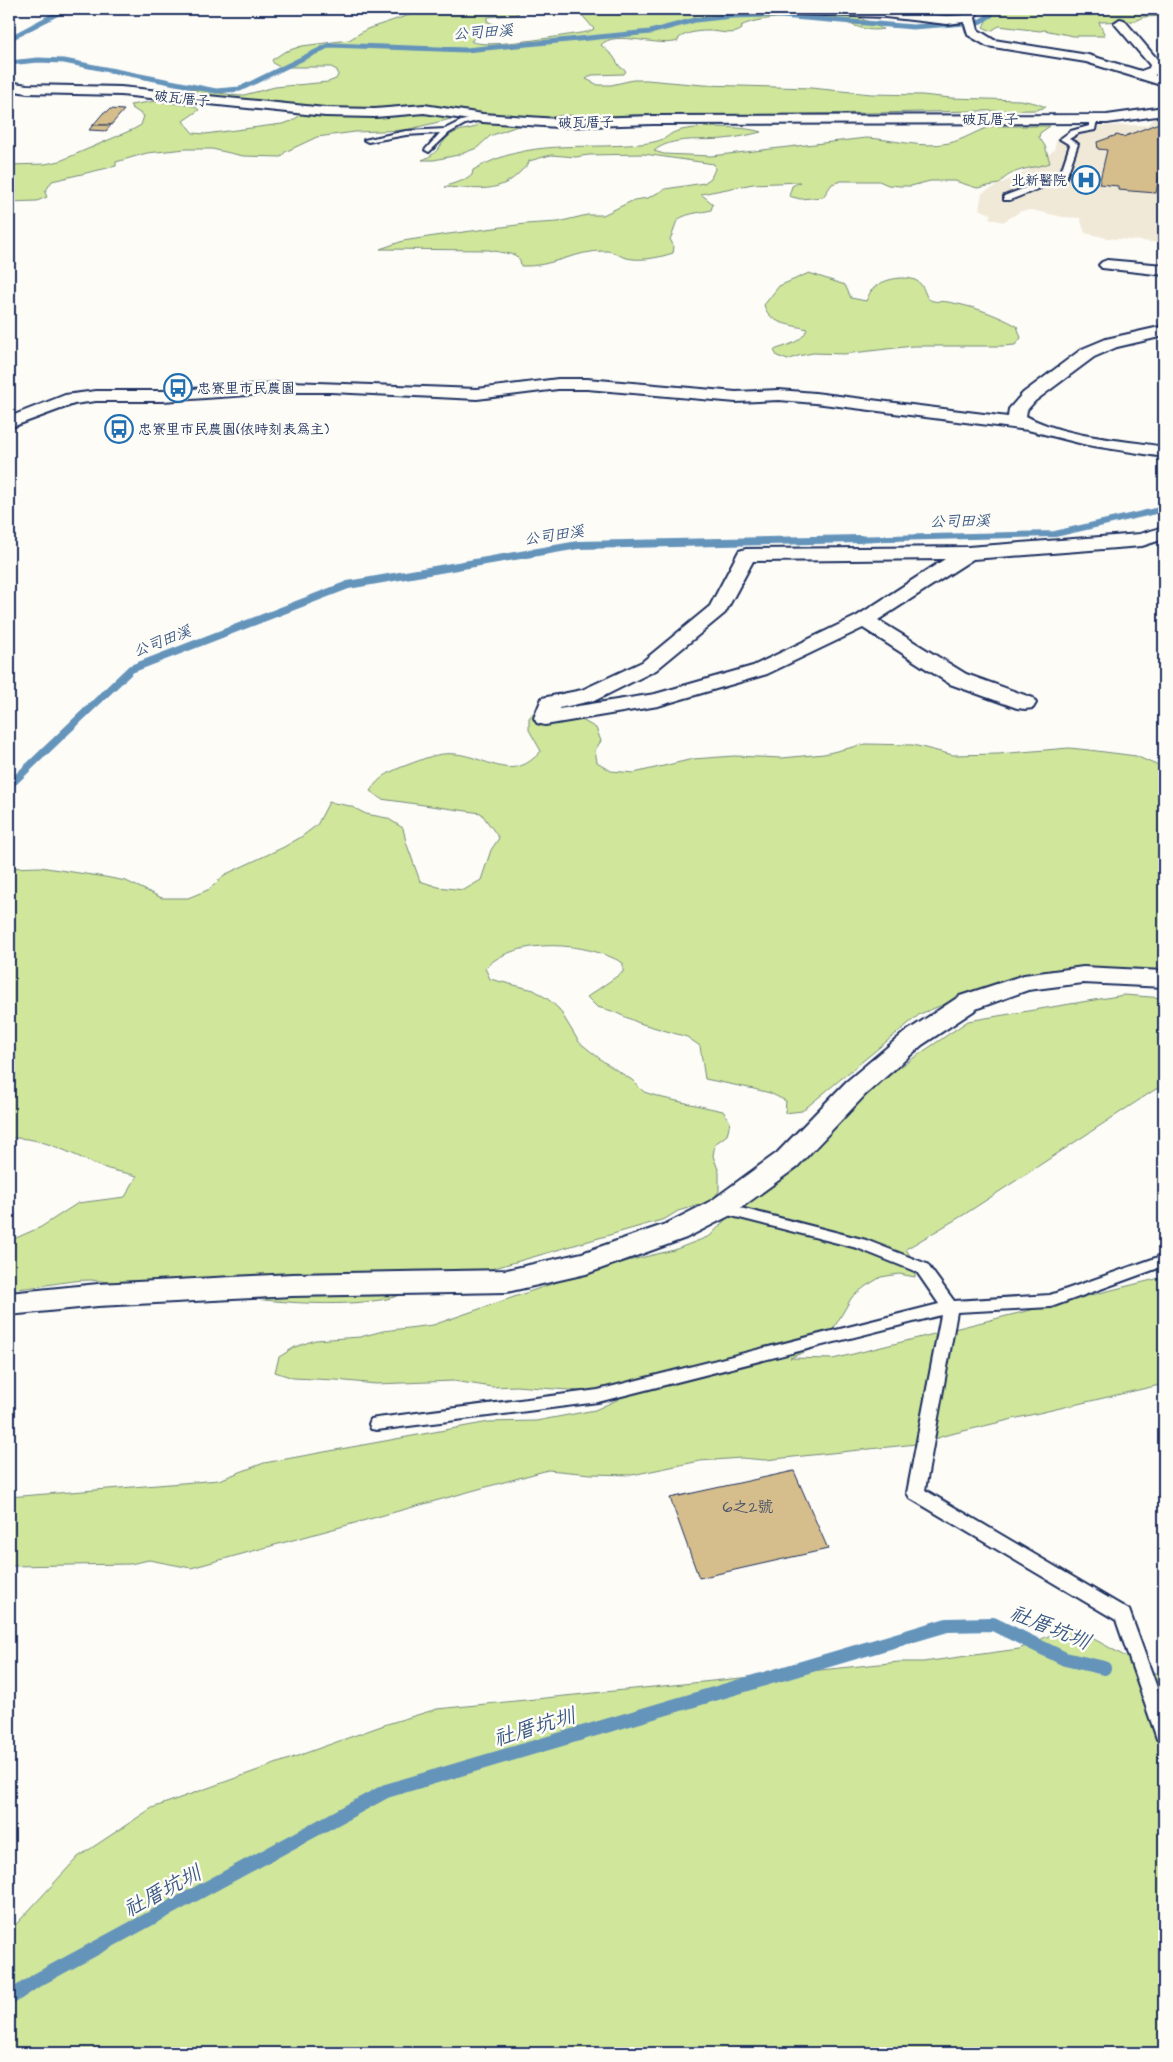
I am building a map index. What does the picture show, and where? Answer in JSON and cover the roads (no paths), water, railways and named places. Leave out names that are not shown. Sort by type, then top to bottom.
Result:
[{"type":"street","points":[[765,9],[820,9],[885,13],[947,20],[970,20],[991,43],[1088,59],[1164,82]]},
{"type":"street","points":[[1120,23],[1156,65],[1155,70],[1140,76]]},
{"type":"street","name":"破瓦厝子","points":[[9,86],[44,90],[121,91],[325,112],[375,113],[424,109],[483,118],[558,123],[653,120],[1107,119],[1164,111]]},
{"type":"street","points":[[1107,265],[1164,270]]},
{"type":"street","points":[[1027,425],[1017,418],[1018,409],[1029,397],[1088,353],[1112,343],[1164,331]]},
{"type":"street","points":[[9,423],[71,399],[96,396],[163,396],[291,386],[477,394],[568,384],[736,396],[779,395],[815,398],[1027,425],[1074,436],[1164,452]]},
{"type":"street","points":[[968,553],[864,620],[760,670],[658,700],[546,718],[550,703],[588,694],[649,666],[718,609],[746,555],[968,553],[1142,540],[1164,533]]},
{"type":"street","points":[[864,620],[958,679],[1025,703]]},
{"type":"street","points":[[9,1304],[98,1295],[292,1285],[507,1281],[586,1263],[676,1231],[721,1208],[787,1160],[856,1088],[913,1039],[969,1002],[1024,983],[1083,975],[1164,979]]},
{"type":"lane","points":[[429,150],[446,131],[463,122],[483,118]]},
{"type":"lane","points":[[1007,198],[1063,176],[1074,144],[1064,139],[1069,134],[1092,128],[1093,119]]},
{"type":"lane","points":[[368,140],[406,132],[446,131]]},
{"type":"lane","points":[[721,1208],[861,1244],[922,1268],[950,1307],[916,1493],[1122,1615],[1164,1733]]},
{"type":"lane","points":[[377,1424],[598,1396],[950,1307],[1051,1301],[1164,1260]]},
{"type":"waterway","points":[[9,39],[58,13],[71,9]]},
{"type":"waterway","name":"公司田溪","points":[[9,63],[38,60],[64,61],[216,91],[240,89],[330,45],[466,50],[650,32],[695,20],[732,16],[769,15],[913,27],[979,22],[991,15],[991,9]]},
{"type":"waterway","name":"公司田溪","points":[[806,540],[1055,534],[1164,509]]},
{"type":"waterway","name":"公司田溪","points":[[9,781],[14,781],[131,669],[348,585],[578,545],[860,539]]},
{"type":"waterway","name":"社厝坑圳","points":[[9,1999],[37,1980],[386,1791],[947,1625],[993,1624],[1065,1659],[1104,1668]]},
{"type":"place","name":"北新醫院","points":[[1086,180]]},
{"type":"place","name":"忠寮里市民農園","points":[[178,388]]},
{"type":"place","name":"忠寮里市民農園(依時刻表為主)","points":[[119,429]]}]
